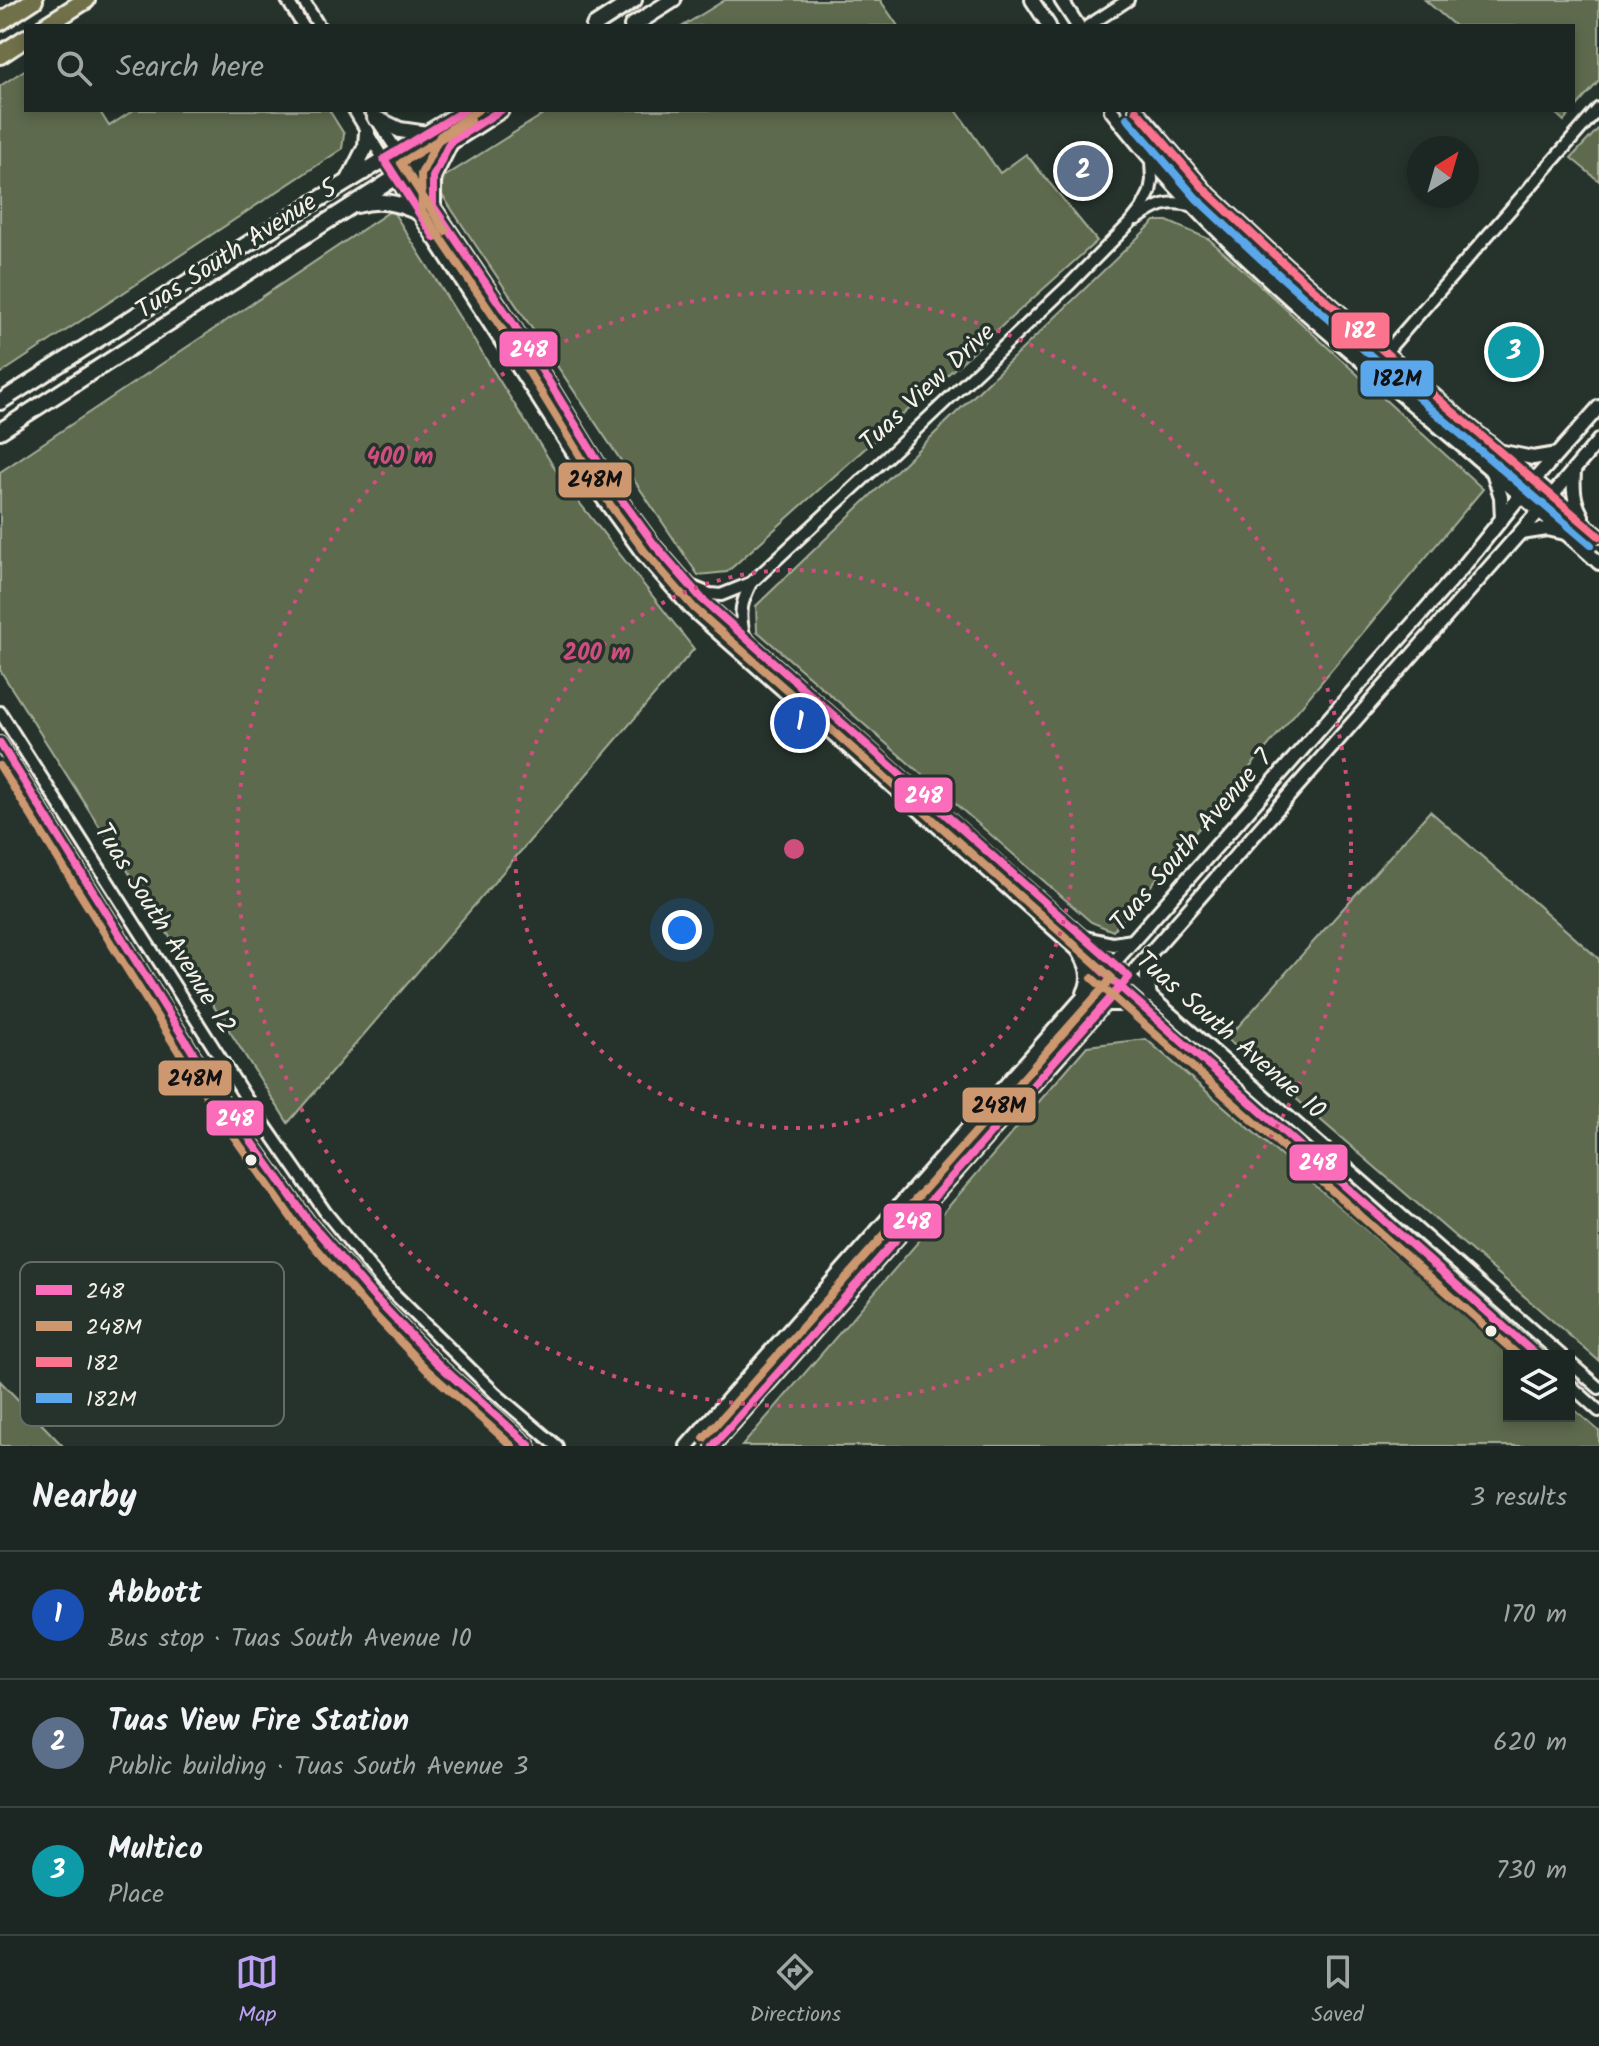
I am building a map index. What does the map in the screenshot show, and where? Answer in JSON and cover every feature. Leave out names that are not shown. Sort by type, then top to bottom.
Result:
[{"type":"main road","points":[[0,22],[34,0]]},
{"type":"main road","points":[[48,24],[86,0]]},
{"type":"main road","points":[[597,24],[634,0]]},
{"type":"main road","points":[[635,24],[673,0]]},
{"type":"main road","points":[[0,55],[24,39]]},
{"type":"main road","name":"Tuas South Avenue 5","points":[[0,402],[462,112]]},
{"type":"main road","name":"Tuas South Avenue 5","points":[[0,431],[498,112]]},
{"type":"main road","points":[[373,114],[400,130],[427,134]]},
{"type":"main road","points":[[349,181],[366,146],[367,132]]},
{"type":"main road","points":[[433,206],[433,177],[450,142]]},
{"type":"main road","points":[[346,208],[367,202],[388,201],[418,212]]},
{"type":"street","points":[[287,0],[302,24]]},
{"type":"street","points":[[303,0],[318,24]]},
{"type":"street","points":[[1032,0],[1048,24]]},
{"type":"street","points":[[1061,0],[1077,24]]},
{"type":"street","points":[[1091,24],[1128,0]]},
{"type":"street","points":[[1386,352],[1599,108]]},
{"type":"street","name":"Tuas South Avenue 10","points":[[355,112],[367,132],[390,155],[409,168],[514,325],[621,499],[654,544],[702,599],[1085,938],[1109,968],[1120,988],[1530,1350]]},
{"type":"street","points":[[1116,112],[1151,161],[1191,205],[1286,294],[1599,563]]},
{"type":"street","points":[[1138,112],[1205,190],[1269,250],[1599,536]]},
{"type":"street","name":"Tuas South Avenue 10","points":[[373,114],[390,155],[394,177],[600,496],[642,554],[690,609],[1078,950],[1129,977],[1555,1350]]},
{"type":"street","name":"Tuas View Drive","points":[[691,586],[721,595],[751,583],[1060,294],[1131,222],[1150,192],[1151,161]]},
{"type":"street","name":"Tuas View Drive","points":[[1131,222],[1169,202],[1191,205]]},
{"type":"street","name":"Tuas South Avenue 7","points":[[687,1446],[1453,579],[1521,495],[1599,407]]},
{"type":"street","name":"Tuas South Avenue 7","points":[[713,1446],[1120,988],[1599,440]]},
{"type":"street","points":[[1500,451],[1532,458],[1557,454]]},
{"type":"street","points":[[1492,470],[1499,487],[1502,519]]},
{"type":"street","points":[[1574,470],[1576,505],[1586,524]]},
{"type":"street","points":[[1520,533],[1547,529],[1568,534]]},
{"type":"street","points":[[745,636],[740,619],[741,608],[751,583]]},
{"type":"street","name":"Tuas South Avenue 12","points":[[0,712],[236,1083],[326,1213],[383,1283],[496,1394],[557,1446]]},
{"type":"street","name":"Tuas South Avenue 12","points":[[0,743],[221,1097],[310,1223],[436,1362],[530,1446]]},
{"type":"street","points":[[1085,938],[1113,944],[1133,941]]},
{"type":"street","points":[[1078,950],[1084,960],[1089,983],[1078,1002]]},
{"type":"street","points":[[1147,957],[1150,996]]},
{"type":"street","points":[[1105,1004],[1138,1004]]},
{"type":"street","points":[[1575,1367],[1599,1388]]},
{"type":"street","points":[[1575,1389],[1599,1411]]},
{"type":"green space","points":[[725,0],[880,0],[897,24],[686,24]]},
{"type":"green space","points":[[1425,0],[1599,0],[1599,81],[1575,108],[1575,24],[1453,24]]},
{"type":"green space","points":[[24,70],[24,112],[100,112],[109,126],[131,112],[330,112],[344,134],[342,149],[0,374],[0,86]]},
{"type":"green space","points":[[547,112],[957,112],[1000,173],[1026,154],[1097,241],[727,572],[698,575],[440,192],[444,177]]},
{"type":"green space","points":[[1554,112],[1572,112],[1564,121]]},
{"type":"green space","points":[[1599,128],[1599,181],[1571,158]]},
{"type":"green space","points":[[392,210],[564,483],[694,649],[288,1123],[0,670],[0,472]]},
{"type":"green space","points":[[1155,221],[1167,221],[1209,239],[1483,489],[1113,931],[1091,922],[757,631],[756,606]]},
{"type":"green space","points":[[1430,811],[1599,959],[1599,1361],[1227,1039]]},
{"type":"green space","points":[[1146,1039],[1505,1350],[1503,1422],[1575,1422],[1575,1410],[1599,1431],[1599,1446],[742,1446],[1087,1046]]},
{"type":"green space","points":[[0,1381],[20,1402],[20,1426],[44,1426],[63,1446],[0,1446]]},
{"type":"transit line","name":"248","points":[[435,238],[384,159],[462,112]]},
{"type":"transit line","name":"248M","points":[[475,112],[440,136],[421,174],[422,211],[504,332],[611,506],[645,552],[694,608],[1112,978],[704,1438]]},
{"type":"transit line","name":"248","points":[[498,112],[450,142],[433,177],[433,206],[514,325],[621,499],[654,544],[702,599],[1129,977],[713,1446]]},
{"type":"transit line","name":"182","points":[[1138,112],[1205,190],[1269,250],[1599,536]]},
{"type":"transit line","name":"182M","points":[[1127,118],[1196,198],[1261,259],[1591,545]]},
{"type":"transit line","name":"248M","points":[[445,231],[401,163],[471,120]]},
{"type":"transit line","name":"248","points":[[0,743],[227,1107],[310,1223],[436,1362],[530,1446]]},
{"type":"transit line","name":"248M","points":[[0,766],[217,1113],[300,1230],[427,1370],[512,1446]]},
{"type":"transit line","name":"248","points":[[1100,969],[1530,1350]]},
{"type":"transit line","name":"248M","points":[[1092,978],[1512,1350]]},
{"type":"place","name":"Tuas View Fire Station","points":[[1083,171]]},
{"type":"place","name":"Multico","points":[[1514,352]]},
{"type":"place","name":"Abbott","points":[[800,723]]}]
